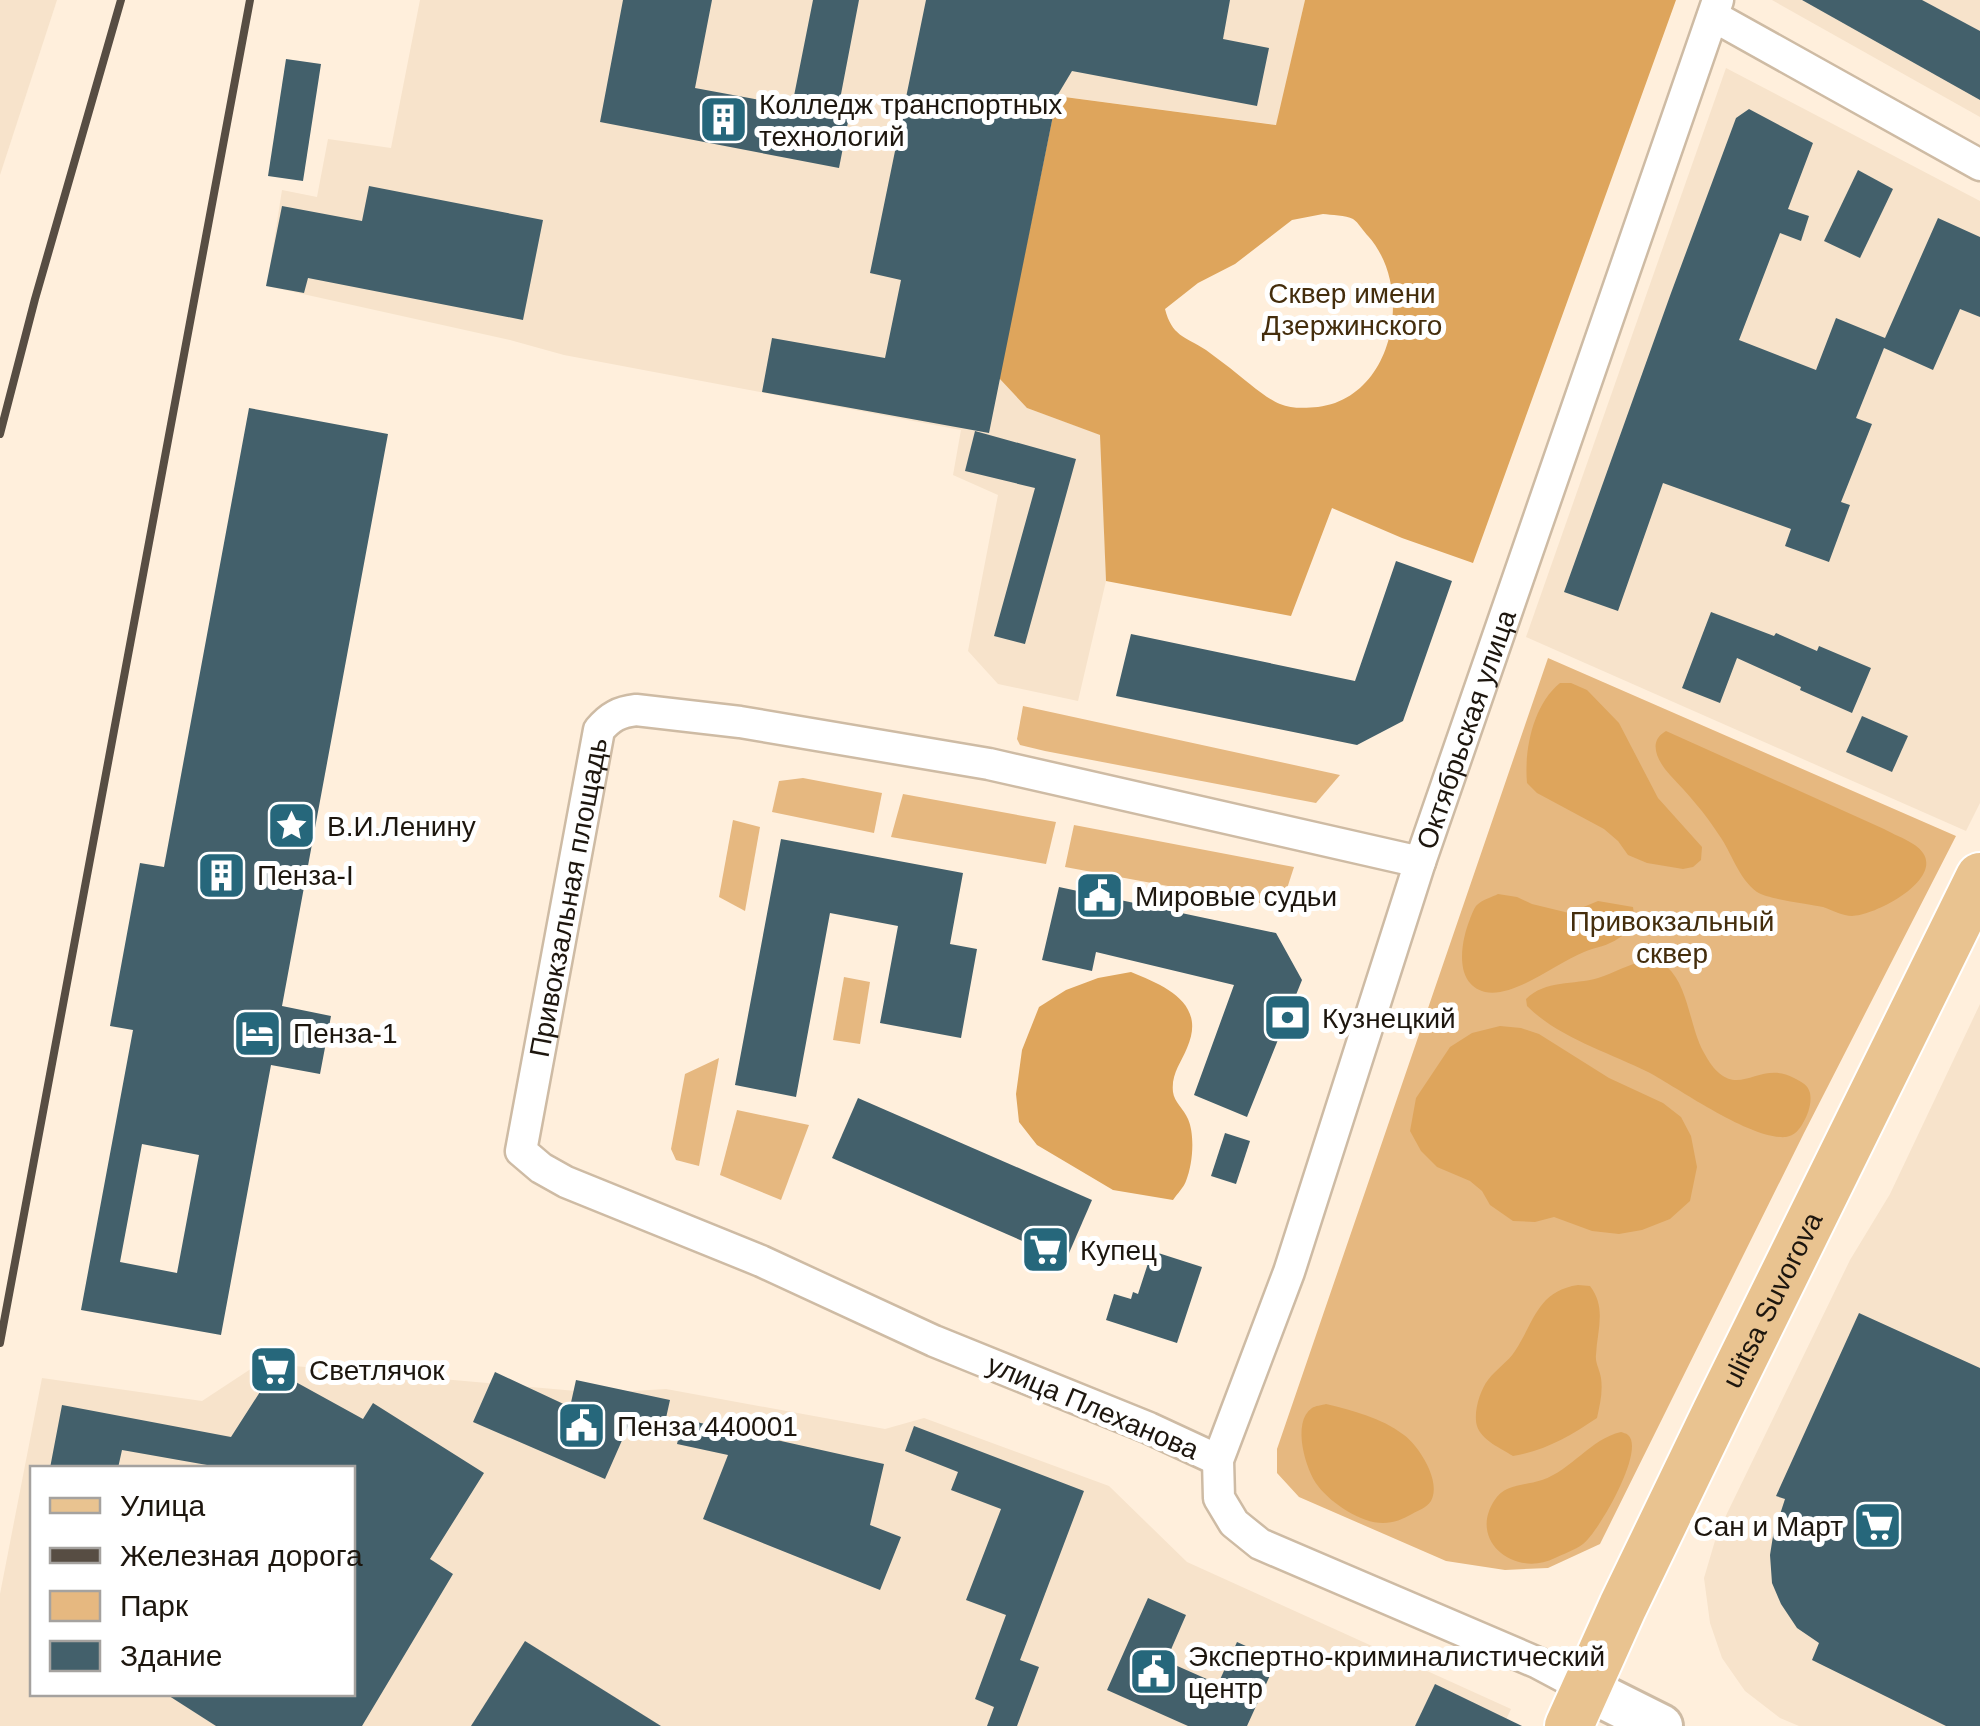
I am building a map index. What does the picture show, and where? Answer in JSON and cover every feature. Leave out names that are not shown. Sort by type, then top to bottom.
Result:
[{"type":"main road","name":"ulitsa Suvorova","points":[[1577,1707],[1717,1411],[1980,877]]},
{"type":"main road","points":[[1577,1707],[1660,1726]]},
{"type":"street","points":[[1716,8],[1980,165]]},
{"type":"street","name":"Октябрьская улица","points":[[1218,1460],[1289,1272],[1420,862],[1716,8]]},
{"type":"street","name":"Привокзальная площадь","points":[[934,1341],[761,1261],[566,1182],[521,1151],[599,730],[609,718],[622,712],[652,711],[970,760],[1420,862]]},
{"type":"street","name":"улица Плеханова","points":[[934,1341],[1131,1420],[1218,1460],[1219,1498],[1234,1523],[1260,1544],[1538,1663],[1577,1707]]},
{"type":"shaded area","points":[[0,0],[57,0],[0,175]]},
{"type":"shaded area","points":[[420,0],[1305,0],[1277,125],[1058,96],[1027,408],[1101,435],[1106,581],[1078,701],[998,684],[968,651],[998,495],[953,475],[961,430],[564,355],[267,286],[282,190],[317,197],[328,139],[391,148]]},
{"type":"shaded area","name":"Сквер имени Дзержинского","points":[[1305,0],[1676,0],[1473,563],[1332,508],[1291,616],[1106,581],[1100,435],[1027,408],[999,378],[1057,96],[1276,125]],"holes":[[[1323,214],[1355,220],[1382,258],[1391,283],[1393,311],[1389,338],[1380,363],[1364,384],[1344,399],[1318,407],[1289,407],[1268,397],[1180,334],[1171,325],[1165,309],[1198,283],[1235,264],[1292,220]]]},
{"type":"shaded area","points":[[1772,0],[1980,0],[1980,117]]},
{"type":"shaded area","points":[[1726,68],[1980,201],[1980,803],[1966,831],[1526,637]]},
{"type":"shaded area","points":[[1560,683],[1587,690],[1619,723],[1658,798],[1702,847],[1701,860],[1693,867],[1647,863],[1628,855],[1604,829],[1537,793],[1527,783],[1532,729],[1543,703]]},
{"type":"shaded area","points":[[1666,731],[1911,842],[1923,853],[1923,875],[1903,895],[1875,910],[1852,916],[1757,892],[1740,873],[1708,819],[1662,765],[1656,747]]},
{"type":"shaded area","points":[[1498,894],[1569,913],[1598,901],[1633,907],[1635,921],[1615,941],[1573,957],[1522,985],[1485,992],[1468,980],[1462,950],[1475,907]]},
{"type":"shaded area","points":[[1645,961],[1662,964],[1674,975],[1703,1051],[1725,1077],[1735,1080],[1780,1073],[1806,1086],[1810,1105],[1796,1132],[1786,1137],[1771,1136],[1735,1122],[1648,1072],[1569,1036],[1527,1006],[1526,999],[1542,989],[1598,978]]},
{"type":"shaded area","points":[[1131,972],[1169,990],[1187,1008],[1191,1019],[1192,1032],[1175,1074],[1173,1092],[1190,1126],[1192,1158],[1185,1183],[1173,1200],[1113,1190],[1037,1145],[1019,1122],[1016,1094],[1022,1050],[1039,1007],[1066,990],[1098,978]]},
{"type":"shaded area","points":[[1980,1004],[1980,1726],[1799,1726],[1780,1718],[1745,1691],[1722,1658],[1710,1623],[1704,1578],[1717,1534],[1850,1260],[1890,1194]]},
{"type":"shaded area","points":[[1500,1026],[1539,1034],[1609,1078],[1663,1103],[1681,1117],[1691,1136],[1697,1167],[1690,1201],[1670,1219],[1619,1234],[1592,1231],[1554,1217],[1535,1222],[1513,1221],[1490,1205],[1470,1181],[1437,1167],[1421,1151],[1410,1131],[1416,1098],[1450,1047],[1472,1033]]},
{"type":"shaded area","points":[[1590,1286],[1600,1311],[1596,1358],[1602,1388],[1597,1418],[1557,1442],[1513,1456],[1479,1431],[1476,1415],[1480,1396],[1488,1380],[1515,1351],[1545,1301],[1564,1288]]},
{"type":"shaded area","points":[[260,1363],[599,1393],[666,1389],[885,1429],[924,1418],[1109,1486],[1187,1562],[1511,1709],[1503,1726],[0,1726],[0,1594],[42,1378],[202,1401]]},
{"type":"shaded area","points":[[1326,1404],[1376,1419],[1410,1440],[1431,1475],[1431,1501],[1422,1509],[1387,1523],[1366,1520],[1347,1511],[1324,1493],[1309,1469],[1302,1424],[1313,1407]]},
{"type":"shaded area","points":[[1621,1432],[1628,1435],[1632,1444],[1626,1473],[1609,1509],[1583,1544],[1540,1563],[1512,1560],[1500,1552],[1487,1530],[1488,1516],[1499,1495],[1553,1475],[1600,1441]]},
{"type":"green space","name":"Привокзальный сквер","points":[[1548,658],[1956,836],[1600,1544],[1548,1568],[1505,1570],[1446,1561],[1299,1497],[1277,1473],[1277,1449]]},
{"type":"green space","points":[[1023,706],[1340,775],[1316,803],[1045,751],[1020,745],[1017,739]]},
{"type":"green space","points":[[803,778],[882,793],[874,833],[772,812],[779,781]]},
{"type":"green space","points":[[903,794],[1056,822],[1046,864],[891,837]]},
{"type":"green space","points":[[733,820],[760,827],[745,911],[719,897]]},
{"type":"green space","points":[[1074,825],[1294,867],[1281,907],[1065,867]]},
{"type":"green space","points":[[844,977],[870,982],[860,1044],[833,1040]]},
{"type":"green space","points":[[719,1058],[699,1166],[676,1160],[671,1149],[685,1074]]},
{"type":"green space","points":[[737,1110],[809,1125],[781,1200],[720,1175]]},
{"type":"building","points":[[623,0],[712,0],[695,88],[792,106],[813,0],[859,0],[837,115],[849,117],[839,168],[600,122]]},
{"type":"building","points":[[926,0],[1230,0],[1223,39],[1269,48],[1257,106],[1072,71],[1057,96],[989,433],[762,392],[772,338],[885,358],[901,280],[870,273]]},
{"type":"building","points":[[1802,0],[1922,0],[1980,31],[1980,100]]},
{"type":"building","points":[[286,59],[321,64],[303,181],[268,176]]},
{"type":"building","points":[[1749,109],[1813,143],[1788,209],[1809,216],[1801,241],[1780,233],[1739,340],[1816,370],[1836,318],[1885,338],[1938,218],[1980,237],[1980,317],[1960,309],[1933,370],[1884,348],[1856,418],[1872,424],[1841,502],[1850,505],[1829,562],[1785,546],[1791,529],[1663,483],[1618,611],[1564,592],[1736,118]]},
{"type":"building","points":[[1858,170],[1893,189],[1860,258],[1824,241]]},
{"type":"building","points":[[369,186],[543,220],[523,320],[308,278],[304,293],[266,286],[282,206],[362,221]]},
{"type":"building","name":"Пенза-I","points":[[249,408],[388,434],[282,1006],[331,1016],[320,1074],[271,1065],[221,1335],[81,1310],[133,1030],[110,1026],[140,863],[164,867]],"holes":[[[142,1144],[199,1155],[177,1273],[120,1262]]]},
{"type":"building","points":[[975,431],[1076,459],[1025,644],[994,636],[1035,488],[965,471]]},
{"type":"building","points":[[1396,561],[1452,581],[1403,721],[1357,745],[1116,696],[1131,634],[1355,681]]},
{"type":"building","points":[[1711,612],[1817,651],[1819,646],[1871,668],[1852,713],[1737,658],[1720,703],[1682,688]]},
{"type":"building","points":[[1862,716],[1908,736],[1892,772],[1846,752]]},
{"type":"building","points":[[781,839],[963,873],[950,944],[977,949],[961,1038],[880,1023],[898,926],[830,913],[796,1097],[735,1085]]},
{"type":"building","points":[[1059,887],[1276,933],[1302,980],[1247,1117],[1194,1095],[1234,985],[1096,952],[1092,971],[1042,960]]},
{"type":"building","points":[[858,1098],[1092,1200],[1066,1260],[832,1158]]},
{"type":"building","points":[[1225,1133],[1250,1141],[1236,1184],[1211,1176]]},
{"type":"building","points":[[1152,1251],[1202,1267],[1177,1343],[1106,1320],[1114,1294],[1131,1299],[1133,1292],[1138,1294]]},
{"type":"building","name":"Сан и Март","points":[[1859,1313],[1980,1368],[1980,1726],[1946,1726],[1812,1660],[1819,1643],[1797,1628],[1772,1583],[1770,1555],[1785,1499],[1776,1496]]},
{"type":"building","points":[[274,1370],[363,1419],[373,1403],[484,1473],[430,1559],[453,1574],[362,1726],[216,1726],[169,1696],[355,1696],[355,1466],[213,1466],[122,1450],[118,1466],[50,1466],[62,1405],[231,1437]]},
{"type":"building","points":[[495,1372],[570,1407],[576,1380],[670,1400],[664,1427],[631,1420],[605,1479],[473,1422]]},
{"type":"building","points":[[683,1419],[884,1464],[870,1525],[901,1537],[880,1590],[703,1519],[728,1455],[677,1444]]},
{"type":"building","points":[[914,1426],[1084,1491],[1020,1660],[1039,1667],[1017,1726],[987,1726],[994,1707],[975,1699],[1006,1615],[966,1600],[1001,1509],[951,1490],[958,1472],[905,1451]]},
{"type":"building","name":"Экспертно-криминалистический центр","points":[[1148,1598],[1186,1615],[1166,1661],[1218,1684],[1237,1642],[1277,1660],[1247,1726],[1188,1726],[1107,1690]]},
{"type":"building","points":[[525,1641],[661,1726],[471,1726]]},
{"type":"building","points":[[1435,1684],[1522,1726],[1415,1726]]},
{"type":"railway","points":[[0,434],[121,0]]},
{"type":"railway","points":[[0,1343],[250,0]]},
{"type":"place","name":"Колледж транспортных технологий","points":[[724,120]]},
{"type":"place","name":"В.И.Ленину","points":[[292,826]]},
{"type":"place","name":"Пенза-I","points":[[222,875]]},
{"type":"place","name":"Мировые судьи","points":[[1100,896]]},
{"type":"place","name":"Кузнецкий","points":[[1287,1018]]},
{"type":"place","name":"Пенза-1","points":[[258,1033]]},
{"type":"place","name":"Купец","points":[[1045,1250]]},
{"type":"place","name":"Светлячок","points":[[274,1370]]},
{"type":"place","name":"Пенза 440001","points":[[582,1426]]},
{"type":"place","name":"Сан и Март","points":[[1878,1526]]},
{"type":"place","name":"Экспертно-криминалистический центр","points":[[1153,1672]]}]
